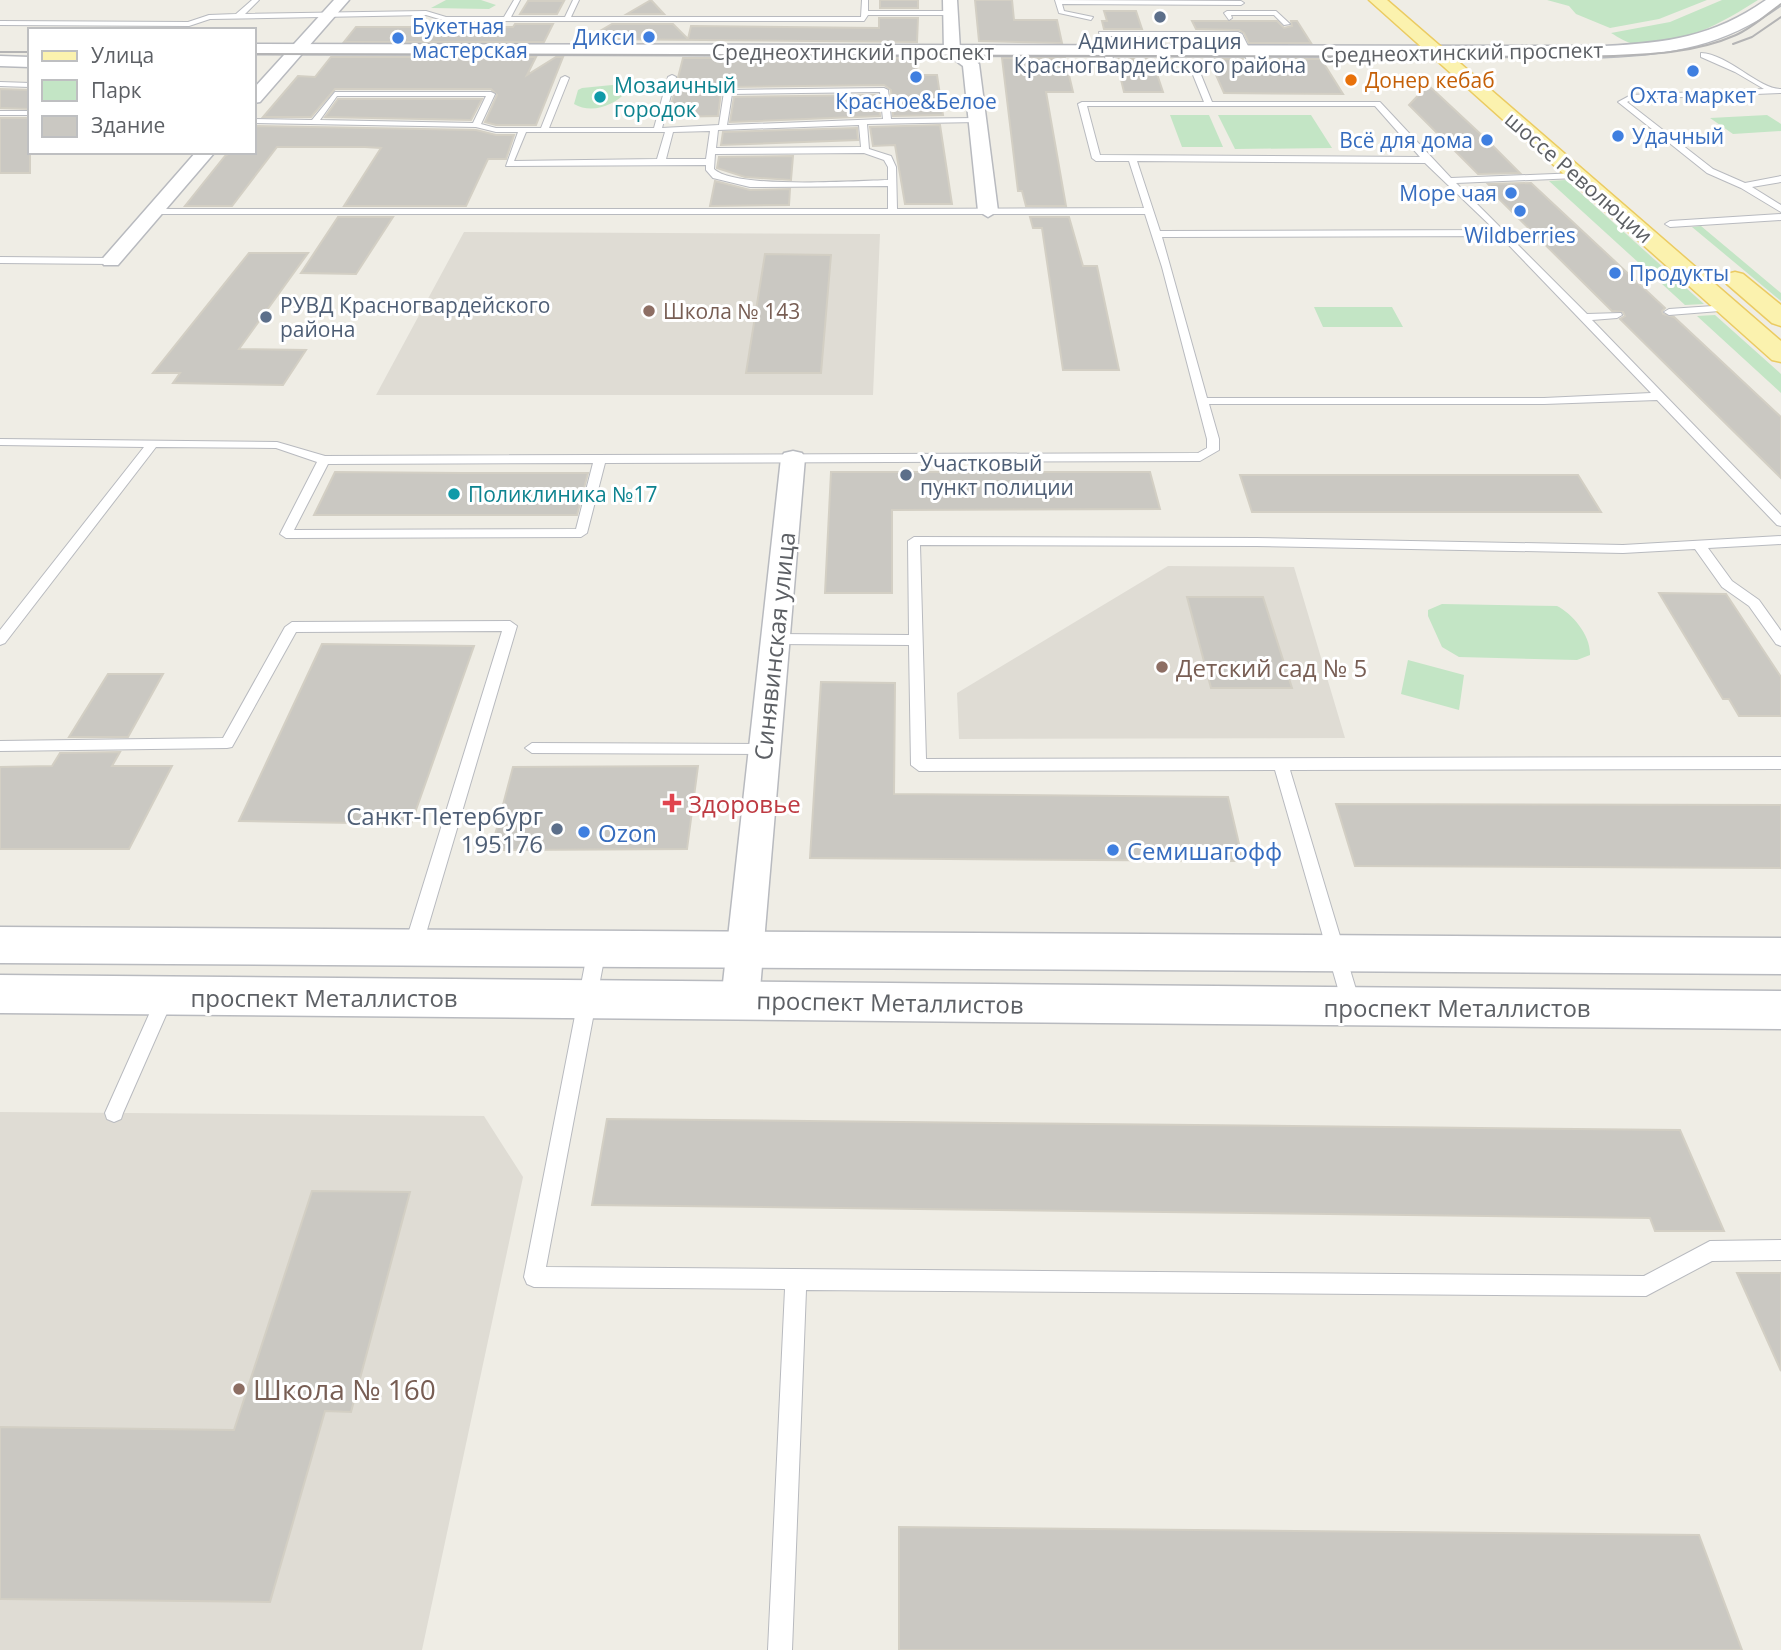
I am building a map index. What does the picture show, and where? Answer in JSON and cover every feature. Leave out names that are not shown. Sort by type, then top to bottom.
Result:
[{"type":"main road","name":"шоссе Революции","points":[[1377,0],[1469,64]]},
{"type":"main road","name":"Среднеохтинский проспект","points":[[1469,64],[1706,39],[1738,26],[1777,0]]},
{"type":"main road","name":"шоссе Революции","points":[[1444,31],[1469,64],[1576,175],[1781,354]]},
{"type":"main road","points":[[0,48],[28,49]]},
{"type":"main road","name":"Среднеохтинский проспект","points":[[256,50],[291,56],[971,64],[1109,59],[1607,64],[1704,55],[1733,49]]},
{"type":"main road","name":"Среднеохтинский проспект","points":[[256,63],[291,56],[952,52],[1193,65],[1251,59]]},
{"type":"main road","points":[[0,61],[28,62]]},
{"type":"main road","name":"шоссе Революции","points":[[1649,206],[1690,241]]},
{"type":"main road","points":[[1720,267],[1781,318]]},
{"type":"main road","name":"проспект Металлистов","points":[[0,945],[1781,956]]},
{"type":"main road","name":"проспект Металлистов","points":[[0,994],[1781,1010]]},
{"type":"street","points":[[256,96],[342,0]]},
{"type":"street","points":[[950,7],[952,52],[971,64],[988,211]]},
{"type":"street","points":[[111,261],[204,154]]},
{"type":"street","name":"Синявинская улица","points":[[740,1001],[793,458]]},
{"type":"lane","points":[[238,16],[256,0]]},
{"type":"lane","points":[[506,19],[517,0]]},
{"type":"lane","points":[[567,19],[576,0]]},
{"type":"lane","points":[[189,24],[209,17],[426,13],[446,19],[864,19],[865,0]]},
{"type":"lane","points":[[1091,18],[1061,12],[1058,1],[1240,1],[1247,13]]},
{"type":"lane","points":[[864,13],[950,7]]},
{"type":"lane","points":[[1229,18],[1227,13],[1276,13],[1286,23]]},
{"type":"lane","points":[[0,23],[265,25],[275,16]]},
{"type":"lane","points":[[1704,55],[1738,70],[1781,98]]},
{"type":"lane","points":[[1193,65],[1209,104]]},
{"type":"lane","points":[[657,130],[672,77]]},
{"type":"lane","points":[[544,131],[565,78]]},
{"type":"lane","points":[[0,84],[28,85]]},
{"type":"lane","points":[[887,121],[884,90],[728,92],[709,162],[710,170],[716,176],[750,184],[892,183]]},
{"type":"lane","points":[[1781,90],[1631,97],[1622,102],[1710,171],[1744,186],[1781,209]]},
{"type":"lane","points":[[314,121],[335,94],[491,94],[477,125]]},
{"type":"lane","points":[[1427,160],[1096,158],[1082,104],[1377,104],[1427,160],[1586,317],[1779,517]]},
{"type":"lane","points":[[0,113],[28,113]]},
{"type":"lane","points":[[256,121],[314,121],[344,125],[477,125],[496,130],[544,131],[670,130],[978,120]]},
{"type":"lane","points":[[863,122],[865,150]]},
{"type":"lane","points":[[523,130],[509,164],[709,162]]},
{"type":"lane","points":[[661,162],[670,130]]},
{"type":"lane","points":[[711,152],[865,150],[888,158],[892,167],[893,211]]},
{"type":"lane","points":[[0,442],[277,445],[324,460],[1200,457],[1213,450],[1213,439],[1132,158]]},
{"type":"lane","points":[[1448,181],[1576,175]]},
{"type":"lane","points":[[1744,186],[1781,179]]},
{"type":"lane","points":[[800,211],[801,183]]},
{"type":"lane","points":[[154,212],[1149,211]]},
{"type":"lane","points":[[1670,224],[1781,217]]},
{"type":"lane","points":[[1156,234],[1503,233]]},
{"type":"lane","points":[[0,260],[111,261]]},
{"type":"lane","points":[[1669,312],[1728,308]]},
{"type":"lane","points":[[1586,317],[1616,316]]},
{"type":"lane","points":[[1202,401],[1544,401],[1662,396]]},
{"type":"lane","points":[[0,640],[152,444]]},
{"type":"lane","points":[[324,460],[286,534],[581,533],[600,459]]},
{"type":"lane","points":[[1781,540],[1623,549],[1243,542],[914,541],[919,765],[1781,763]]},
{"type":"lane","points":[[1699,545],[1727,584],[1754,603],[1781,641]]},
{"type":"lane","points":[[0,746],[227,743],[292,627],[510,626],[413,947]]},
{"type":"lane","points":[[775,639],[916,640]]},
{"type":"lane","points":[[532,748],[764,749]]},
{"type":"lane","points":[[1281,764],[1353,1006]]},
{"type":"lane","points":[[597,949],[534,1277],[1646,1286],[1710,1251],[1781,1250]]},
{"type":"lane","points":[[114,1113],[166,996]]},
{"type":"lane","points":[[779,1650],[796,1280]]},
{"type":"shaded area","name":"Школа № 143","points":[[464,232],[880,234],[873,395],[376,395]]},
{"type":"shaded area","name":"Детский сад № 5","points":[[1168,566],[1294,567],[1345,738],[959,739],[957,693]]},
{"type":"shaded area","name":"Школа № 160","points":[[0,1112],[484,1116],[523,1177],[422,1650],[0,1650]]},
{"type":"green space","points":[[446,0],[481,0],[496,5],[489,9],[431,8]]},
{"type":"green space","points":[[1547,0],[1707,0],[1659,19],[1610,28],[1576,14],[1569,6]]},
{"type":"green space","points":[[1722,0],[1758,0],[1715,25],[1669,41],[1633,44],[1611,33],[1670,22]]},
{"type":"green space","points":[[624,86],[626,92],[609,105],[588,108],[574,104],[578,90],[582,88]]},
{"type":"green space","points":[[1170,115],[1209,115],[1223,147],[1182,147]]},
{"type":"green space","points":[[1218,115],[1311,115],[1332,148],[1235,149]]},
{"type":"green space","points":[[1767,115],[1781,124],[1781,131],[1733,134],[1710,118]]},
{"type":"green space","points":[[1566,180],[1704,304],[1685,305],[1549,181]]},
{"type":"green space","points":[[1701,226],[1781,293],[1781,301],[1692,227]]},
{"type":"green space","points":[[1314,307],[1392,307],[1403,327],[1323,327]]},
{"type":"green space","points":[[1715,315],[1781,374],[1781,393],[1697,316]]},
{"type":"green space","points":[[1442,604],[1557,606],[1580,626],[1588,640],[1590,655],[1577,660],[1459,657],[1442,647],[1428,616],[1428,610]]},
{"type":"green space","points":[[1408,660],[1464,675],[1459,710],[1401,694]]},
{"type":"building","points":[[651,0],[664,14],[627,14]]},
{"type":"building","points":[[880,0],[918,0],[918,8],[880,8]]},
{"type":"building","points":[[975,0],[1012,0],[1014,20],[1057,20],[1062,43],[979,41]]},
{"type":"building","points":[[528,1],[564,1],[557,14],[520,14]]},
{"type":"building","points":[[1104,11],[1136,11],[1142,29],[1104,29],[1102,21],[1107,21]]},
{"type":"building","points":[[879,18],[918,18],[917,42],[586,39],[612,24],[673,24],[688,39],[691,26],[879,28]]},
{"type":"building","points":[[1192,21],[1277,21],[1284,28],[1292,26],[1291,21],[1297,21],[1311,43],[1249,43],[1244,33],[1239,30],[1196,29]]},
{"type":"building","points":[[515,24],[553,24],[544,42],[344,42],[356,27],[513,27]]},
{"type":"building","points":[[331,57],[536,57],[527,75],[556,57],[563,57],[536,125],[496,125],[485,122],[497,95],[491,89],[335,89],[311,117],[263,117],[298,76],[315,77]]},
{"type":"building","points":[[683,58],[917,58],[916,75],[937,75],[943,115],[893,116],[891,90],[884,85],[728,87],[721,92],[718,116],[668,117]]},
{"type":"building","points":[[1002,58],[1065,58],[1073,92],[1046,92],[1066,206],[1026,206],[1022,191],[1018,191]]},
{"type":"building","points":[[1116,59],[1152,59],[1163,92],[1124,92]]},
{"type":"building","points":[[1209,59],[1243,59],[1252,71],[1260,67],[1257,59],[1321,59],[1343,94],[1224,93]]},
{"type":"building","points":[[1428,85],[1520,173],[1478,174],[1409,105]]},
{"type":"building","points":[[0,89],[28,90],[28,109],[0,108]]},
{"type":"building","points":[[878,95],[880,116],[730,122],[734,97]]},
{"type":"building","points":[[338,99],[482,99],[471,120],[325,117]]},
{"type":"building","points":[[0,118],[28,118],[30,173],[0,173]]},
{"type":"building","points":[[940,125],[952,204],[905,204],[895,145],[873,146],[870,127]]},
{"type":"building","points":[[256,126],[476,130],[496,135],[514,135],[506,159],[488,159],[466,206],[344,206],[381,148],[277,147],[232,206],[185,206],[225,156],[256,154]]},
{"type":"building","points":[[857,128],[858,140],[721,145],[723,132]]},
{"type":"building","points":[[793,156],[791,180],[745,177],[717,168],[719,157]]},
{"type":"building","points":[[715,181],[750,190],[790,189],[789,205],[710,206]]},
{"type":"building","points":[[1531,183],[1665,308],[1663,314],[1674,317],[1781,417],[1781,478],[1620,319],[1625,316],[1623,312],[1612,311],[1488,188],[1492,188],[1488,184]]},
{"type":"building","points":[[338,217],[393,217],[356,274],[301,273]]},
{"type":"building","points":[[1030,217],[1069,217],[1083,266],[1097,266],[1119,370],[1063,370],[1042,228],[1033,228]]},
{"type":"building","points":[[249,253],[308,253],[239,349],[306,350],[283,385],[173,383],[180,373],[153,373]]},
{"type":"building","points":[[765,254],[831,255],[821,373],[746,373]]},
{"type":"building","name":"Поликлиника №17","points":[[335,472],[588,473],[577,515],[314,515]]},
{"type":"building","points":[[831,472],[1150,472],[1160,509],[892,510],[892,593],[825,593]]},
{"type":"building","points":[[1240,475],[1578,475],[1601,512],[1252,512]]},
{"type":"building","points":[[1659,593],[1726,594],[1781,677],[1781,716],[1739,716],[1729,699],[1723,699]]},
{"type":"building","points":[[1187,597],[1263,597],[1292,688],[1211,688]]},
{"type":"building","points":[[322,644],[474,646],[411,824],[239,821]]},
{"type":"building","points":[[108,674],[163,674],[128,737],[69,737]]},
{"type":"building","points":[[821,682],[895,683],[894,794],[1228,797],[1243,861],[810,858]]},
{"type":"building","points":[[120,752],[112,766],[172,766],[129,849],[0,849],[0,767],[52,766],[60,753]]},
{"type":"building","points":[[698,766],[687,849],[491,850],[513,767]]},
{"type":"building","points":[[1336,804],[1781,805],[1781,868],[1355,866]]},
{"type":"building","points":[[607,1119],[1680,1130],[1724,1231],[1655,1231],[1650,1218],[592,1205]]},
{"type":"building","points":[[312,1191],[410,1192],[351,1412],[325,1411],[270,1602],[0,1599],[0,1427],[234,1430]]},
{"type":"building","points":[[1737,1273],[1781,1273],[1781,1371]]},
{"type":"building","points":[[899,1527],[1699,1535],[1742,1650],[899,1650]]},
{"type":"tram line","points":[[256,54],[1584,57],[1680,51],[1718,42],[1742,32],[1781,4]]},
{"type":"tram line","points":[[1733,44],[1752,37],[1781,17]]},
{"type":"tram line","points":[[0,52],[28,52]]},
{"type":"place","name":"Администрация Красногвардейского района","points":[[1160,17]]},
{"type":"place","name":"Дикси","points":[[649,37]]},
{"type":"place","name":"Букетная мастерская","points":[[398,38]]},
{"type":"place","name":"Охта маркет","points":[[1693,71]]},
{"type":"place","name":"Красное&Белое","points":[[916,77]]},
{"type":"place","name":"Донер кебаб","points":[[1351,80]]},
{"type":"place","name":"Мозаичный городок","points":[[600,97]]},
{"type":"place","name":"Удачный","points":[[1618,136]]},
{"type":"place","name":"Всё для дома","points":[[1487,140]]},
{"type":"place","name":"Море чая","points":[[1511,193]]},
{"type":"place","name":"Wildberries","points":[[1520,211]]},
{"type":"place","name":"Продукты","points":[[1615,273]]},
{"type":"place","name":"Школа № 143","points":[[649,311]]},
{"type":"place","name":"РУВД Красногвардейского района","points":[[266,317]]},
{"type":"place","name":"Участковый пункт полиции","points":[[906,475]]},
{"type":"place","name":"Поликлиника №17","points":[[454,494]]},
{"type":"place","name":"Детский сад № 5","points":[[1162,667]]},
{"type":"place","name":"Здоровье","points":[[672,803]]},
{"type":"place","name":"Санкт-Петербург 195176","points":[[557,829]]},
{"type":"place","name":"Ozon","points":[[584,832]]},
{"type":"place","name":"Семишагофф","points":[[1113,850]]},
{"type":"place","name":"Школа № 160","points":[[239,1389]]}]
